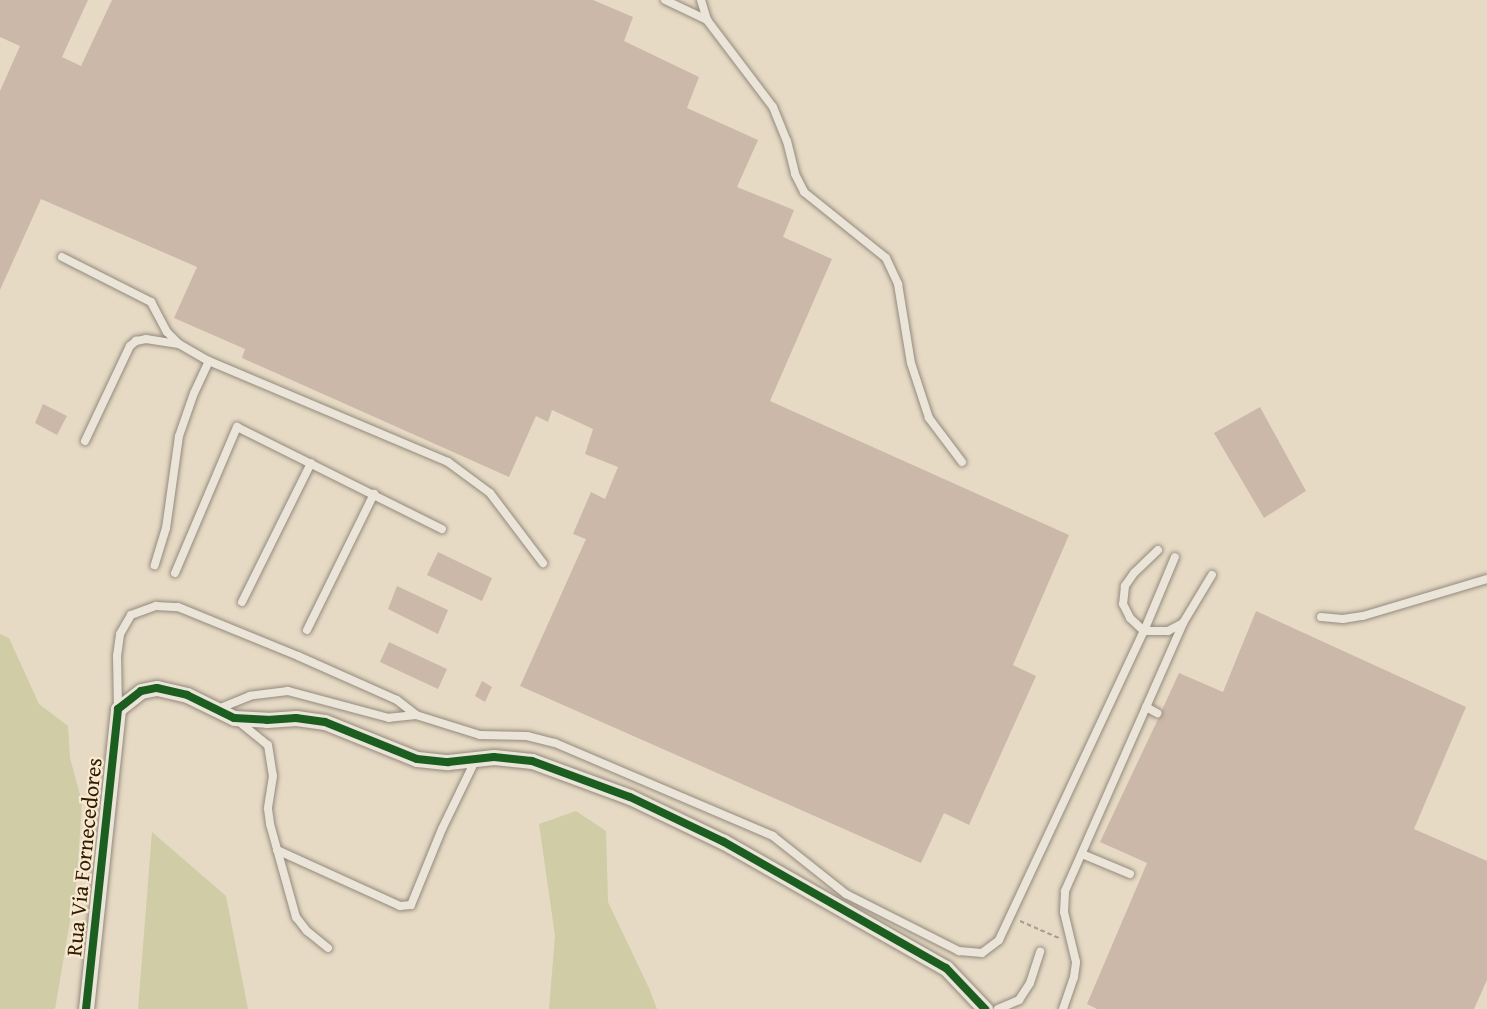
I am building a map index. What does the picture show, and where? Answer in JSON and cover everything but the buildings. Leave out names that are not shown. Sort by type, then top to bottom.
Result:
[{"type":"street","points":[[118,710],[141,691],[157,688],[173,690],[234,718],[314,719],[401,755],[424,761],[448,762],[477,758],[532,761],[675,816],[946,968],[959,978],[985,1009]]},
{"type":"street","name":"Rua Via Fornecedores","points":[[86,1009],[118,710]]},
{"type":"lane","points":[[665,0],[707,20]]},
{"type":"lane","points":[[701,0],[707,20],[773,107],[787,141],[795,174],[804,192],[886,258],[898,284],[911,363],[929,418],[962,462]]},
{"type":"lane","points":[[62,257],[151,302],[167,332],[179,344],[209,361],[448,462],[490,493],[543,563]]},
{"type":"lane","points":[[85,441],[130,346],[136,341],[146,339],[179,344]]},
{"type":"lane","points":[[155,564],[166,528],[179,436],[194,393],[209,361]]},
{"type":"lane","points":[[175,573],[237,427],[442,529]]},
{"type":"lane","points":[[242,602],[311,463]]},
{"type":"lane","points":[[307,630],[374,494]]},
{"type":"lane","points":[[1158,550],[1134,573],[1125,586],[1123,604],[1130,618],[1144,631],[1168,631],[1184,623]]},
{"type":"lane","points":[[118,710],[117,656],[120,634],[131,615],[156,606],[178,608],[298,656],[397,700],[416,715],[480,735],[527,736],[555,743],[773,836],[846,894],[959,951],[982,953],[999,940],[1011,916],[1144,631],[1175,557]]},
{"type":"lane","points":[[1063,1009],[1074,977],[1076,962],[1064,912],[1065,891],[1184,623],[1212,575]]},
{"type":"lane","points":[[1321,617],[1343,619],[1363,616],[1487,579]]},
{"type":"lane","points":[[216,709],[250,696],[288,691],[389,718],[416,715]]},
{"type":"lane","points":[[1146,707],[1157,712]]},
{"type":"lane","points":[[234,718],[268,745],[273,776],[268,809],[277,850],[297,917],[308,931],[328,948]]},
{"type":"lane","points":[[277,850],[400,906],[411,905],[442,830],[477,758]]},
{"type":"lane","points":[[1082,854],[1130,874]]},
{"type":"lane","points":[[998,1009],[1019,1000],[1030,983],[1040,952]]},
{"type":"path","points":[[1011,916],[1035,929],[1070,940]]},
{"type":"shaded area","points":[[0,634],[9,638],[39,704],[68,726],[70,758],[82,802],[77,880],[55,1009],[0,1009]]},
{"type":"shaded area","points":[[576,811],[606,831],[608,902],[657,1009],[549,1009],[555,936],[539,824]]},
{"type":"shaded area","points":[[152,832],[226,896],[248,1009],[138,1009]]},
{"type":"cycle path","points":[[86,1009],[118,709],[141,691],[157,688],[187,695],[234,718],[267,720],[296,718],[325,722],[417,759],[448,762],[494,757],[532,761],[630,797],[724,842],[946,968],[985,1009]]}]
